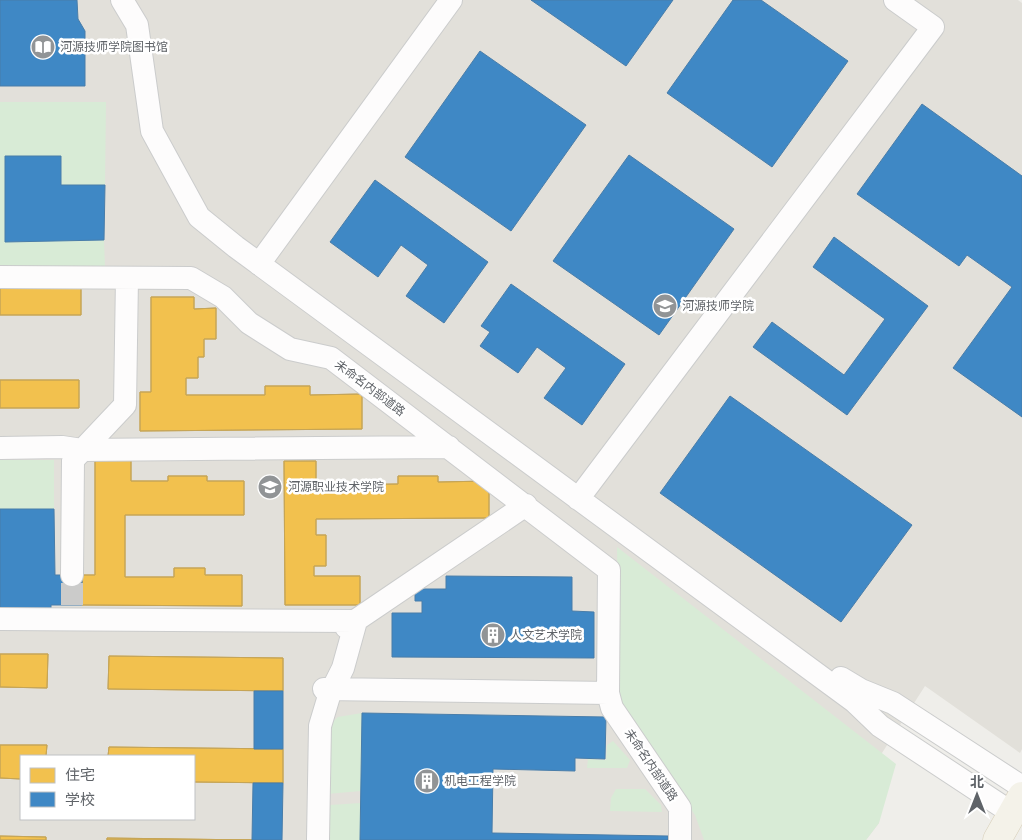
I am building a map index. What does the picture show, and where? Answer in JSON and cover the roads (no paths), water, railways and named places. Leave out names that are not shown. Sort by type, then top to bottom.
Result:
[{"type":"main road","points":[[997,840],[1017,805]]},
{"type":"street","points":[[122,0],[137,25],[152,131],[199,217],[262,259],[581,494],[831,673],[861,690],[893,703],[1022,787]]},
{"type":"street","points":[[135,0],[144,16],[160,124],[206,207],[262,259]]},
{"type":"street","points":[[262,259],[451,0]]},
{"type":"street","points":[[581,494],[933,27],[895,0]]},
{"type":"street","name":"未命名内部道路","points":[[0,277],[191,278],[223,297],[249,323],[290,349],[331,358],[609,570],[608,693],[612,708],[680,808],[680,840]]},
{"type":"street","points":[[67,575],[64,458],[125,405],[121,278]]},
{"type":"street","points":[[0,448],[443,443]]},
{"type":"street","points":[[581,494],[855,702],[880,726],[1017,805]]},
{"type":"street","points":[[0,619],[67,617],[351,624],[526,505]]},
{"type":"street","points":[[0,625],[67,617]]},
{"type":"street","points":[[309,840],[312,725],[328,688],[351,624]]},
{"type":"street","points":[[328,688],[608,693]]},
{"type":"street","points":[[318,840],[320,726],[328,688]]},
{"type":"tunnel","points":[[72,575],[72,605]]},
{"type":"place","name":"河源技师学院图书馆","points":[[43,47]]},
{"type":"place","name":"河源技师学院","points":[[665,306]]},
{"type":"place","name":"河源职业技术学院","points":[[270,487]]},
{"type":"place","name":"人文艺术学院","points":[[493,635]]},
{"type":"place","name":"机电工程学院","points":[[427,781]]}]
